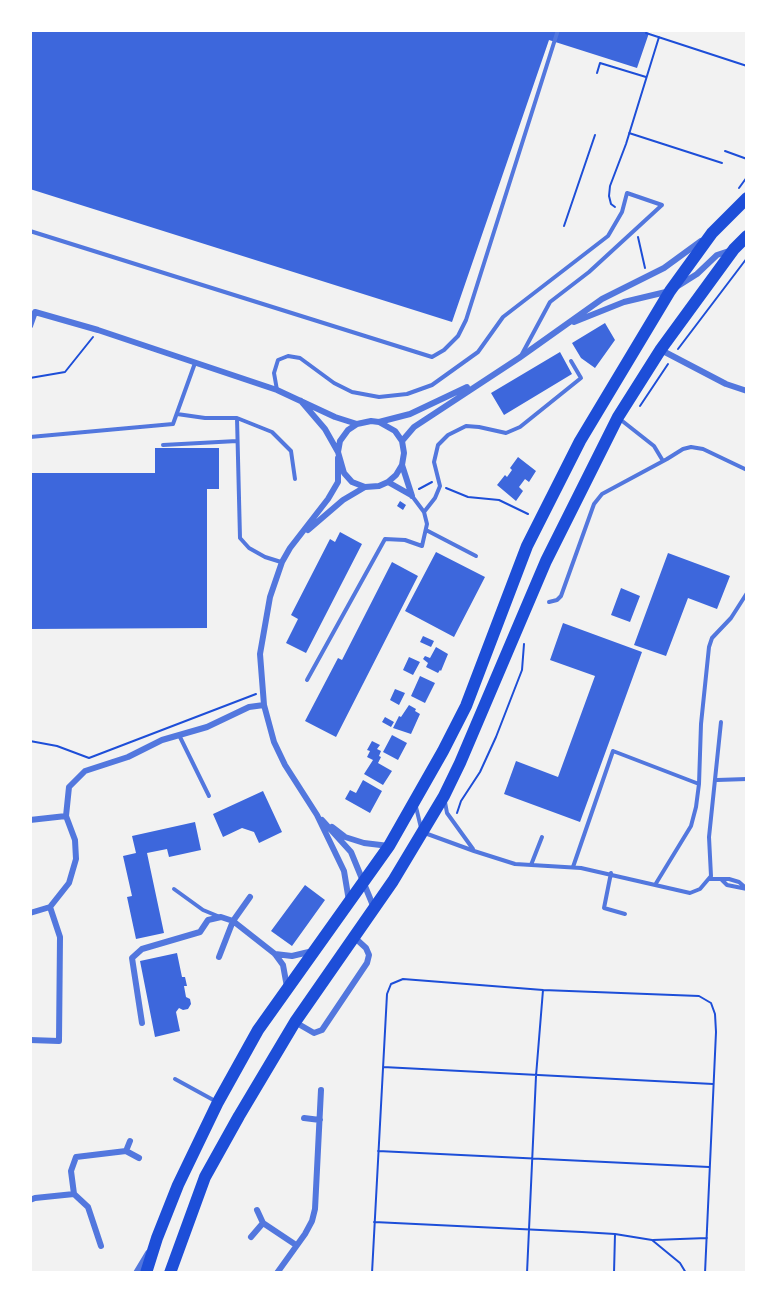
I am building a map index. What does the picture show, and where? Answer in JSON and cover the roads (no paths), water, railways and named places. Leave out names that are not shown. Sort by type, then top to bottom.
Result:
[{"type":"highway","points":[[146,1273],[178,1185],[218,1102],[258,1030],[389,846],[415,803],[466,706],[538,522],[579,441],[670,291],[712,233],[747,198]]},
{"type":"highway","points":[[170,1273],[205,1177],[296,1022],[374,908],[444,796],[546,561],[618,417],[661,349],[734,249],[747,236]]},
{"type":"street","points":[[402,441],[414,427],[566,326],[602,299],[664,268],[712,233]]},
{"type":"street","points":[[566,326],[624,302],[670,291],[697,274],[717,255],[734,249]]},
{"type":"street","points":[[30,326],[35,312],[98,330],[277,390],[335,417],[357,424]]},
{"type":"street","points":[[661,349],[726,384],[747,390]]},
{"type":"street","points":[[349,901],[344,871],[317,815],[285,765],[274,742],[264,705],[260,654],[270,597],[282,562],[290,548],[328,499],[338,482],[338,455],[343,436],[357,424],[379,422],[430,406],[499,370]]},
{"type":"street","points":[[298,399],[325,429],[344,473],[352,482],[366,487],[379,486],[388,482],[402,465],[404,453],[402,441],[395,431],[379,422]]},
{"type":"street","points":[[402,465],[411,494]]},
{"type":"street","points":[[388,482],[411,494]]},
{"type":"street","points":[[290,548],[343,500],[366,487]]},
{"type":"street","points":[[30,913],[50,907],[69,883],[76,859],[75,840],[66,816],[69,788],[85,771],[128,757],[162,740],[207,727],[249,707],[264,705]]},
{"type":"street","points":[[317,815],[345,837],[364,843],[389,846]]},
{"type":"street","points":[[317,815],[351,852],[374,908]]},
{"type":"street","points":[[30,820],[66,816]]},
{"type":"street","points":[[219,957],[233,921],[250,897]]},
{"type":"street","points":[[30,1040],[59,1041],[60,937],[50,907]]},
{"type":"street","points":[[142,1023],[132,958],[142,950],[200,932],[208,921],[221,917],[233,921],[275,954],[283,965],[287,988]]},
{"type":"street","points":[[296,1022],[314,1033],[322,1030],[367,963],[369,955],[366,948],[353,937]]},
{"type":"street","points":[[275,954],[292,956],[313,951]]},
{"type":"street","points":[[277,1273],[312,1221],[315,1209],[321,1089]]},
{"type":"street","points":[[304,1119],[320,1120]]},
{"type":"street","points":[[126,1151],[130,1141]]},
{"type":"street","points":[[101,1246],[88,1207],[74,1194],[71,1171],[76,1157],[126,1151],[139,1158]]},
{"type":"street","points":[[30,1200],[74,1194]]},
{"type":"street","points":[[257,1210],[263,1223],[296,1245]]},
{"type":"street","points":[[251,1237],[263,1223]]},
{"type":"street","points":[[136,1273],[157,1238]]},
{"type":"lane","points":[[30,231],[432,357],[444,350],[458,336],[466,320],[558,30]]},
{"type":"lane","points":[[277,390],[274,373],[278,360],[288,356],[300,358],[334,383],[352,392],[379,397],[407,394],[432,385],[478,352],[503,317],[608,236],[622,212],[627,193],[662,205],[589,272],[550,302],[519,358]]},
{"type":"lane","points":[[424,512],[435,498],[440,486],[434,462],[438,445],[448,435],[466,426],[506,433],[520,427],[581,378],[571,361]]},
{"type":"lane","points":[[30,436],[173,424],[195,362]]},
{"type":"lane","points":[[177,414],[204,418],[237,418],[272,432],[291,451],[295,479]]},
{"type":"lane","points":[[618,417],[654,446],[663,461]]},
{"type":"lane","points":[[237,418],[240,538],[249,548],[265,557],[282,562]]},
{"type":"lane","points":[[163,445],[237,441]]},
{"type":"lane","points":[[549,602],[561,596],[597,498],[683,448],[704,449],[747,470]]},
{"type":"lane","points":[[306,680],[385,539],[405,540],[422,546],[427,524],[424,512],[411,494]]},
{"type":"lane","points":[[426,530],[476,556]]},
{"type":"lane","points":[[655,885],[691,826],[696,807],[709,647],[712,638],[731,618],[747,593]]},
{"type":"lane","points":[[415,803],[423,832],[474,851],[515,864],[611,873],[690,893],[700,889],[711,876],[709,837],[717,780],[721,723]]},
{"type":"lane","points":[[179,735],[209,796]]},
{"type":"lane","points":[[573,868],[613,751],[699,784]]},
{"type":"lane","points":[[717,780],[747,779]]},
{"type":"lane","points":[[444,796],[447,813],[474,851]]},
{"type":"lane","points":[[531,865],[542,837]]},
{"type":"lane","points":[[611,873],[604,908],[625,914]]},
{"type":"lane","points":[[708,879],[720,879],[727,885],[747,889]]},
{"type":"lane","points":[[174,889],[203,910],[221,917]]},
{"type":"lane","points":[[175,1079],[218,1102]]}]
